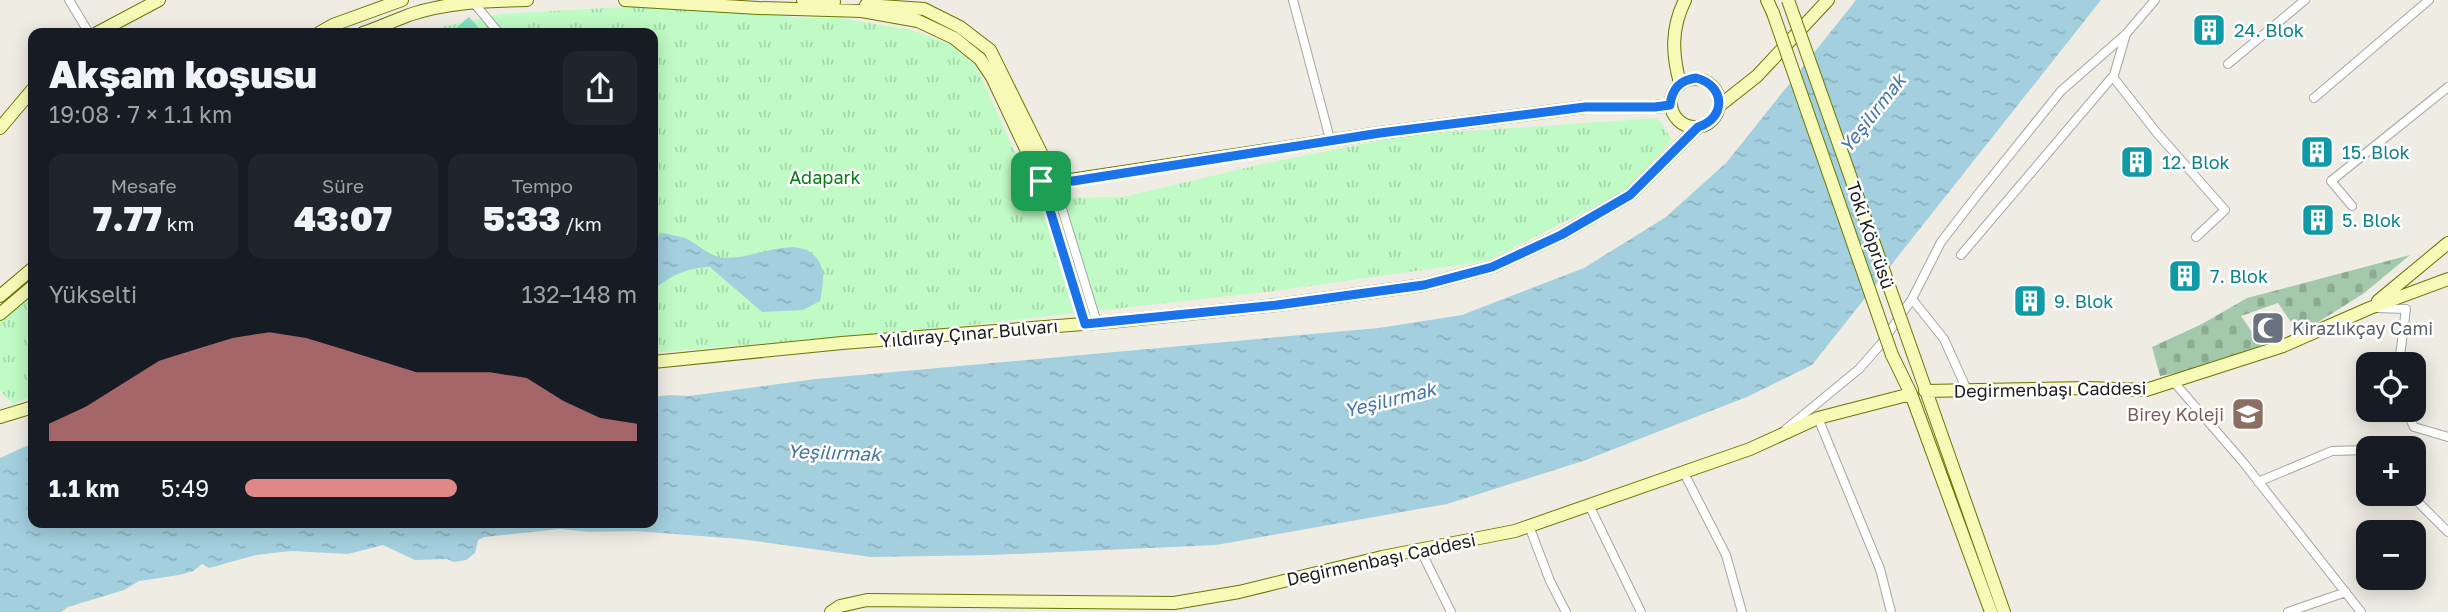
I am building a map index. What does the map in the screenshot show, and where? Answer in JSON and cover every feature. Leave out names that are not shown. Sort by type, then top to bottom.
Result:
[{"type":"main road","points":[[106,28],[159,0]]},
{"type":"main road","points":[[328,28],[404,0],[410,15]]},
{"type":"main road","points":[[376,28],[443,6],[527,0]]},
{"type":"main road","points":[[625,0],[862,11],[918,21],[954,38],[980,59],[1051,183]]},
{"type":"main road","points":[[803,0],[924,9],[960,27],[989,50],[1051,183]]},
{"type":"main road","points":[[1680,83],[1673,59],[1674,34],[1685,0]]},
{"type":"main road","points":[[1767,0],[1892,355],[1911,394],[1992,612]]},
{"type":"main road","name":"Toki Köprüsü","points":[[1788,0],[2004,612]]},
{"type":"main road","points":[[1719,106],[1716,91],[1704,80],[1696,78],[1680,83],[1671,96],[1670,105],[1676,119],[1690,127],[1698,127],[1712,120],[1719,106],[1757,76],[1828,0]]},
{"type":"main road","points":[[0,128],[28,95]]},
{"type":"main road","points":[[1051,183],[1330,139],[1585,107],[1670,105]]},
{"type":"main road","name":"Yıldıray Çınar Bulvarı","points":[[658,361],[1277,305],[1424,285],[1492,267],[1561,235],[1630,195],[1698,127]]},
{"type":"main road","points":[[2370,308],[2448,243]]},
{"type":"main road","points":[[0,296],[28,272]]},
{"type":"main road","points":[[2370,308],[2448,279]]},
{"type":"main road","points":[[0,314],[28,290]]},
{"type":"main road","name":"Değirmenbaşı Caddesi","points":[[1925,391],[2088,388],[2146,390],[2283,346],[2370,308]]},
{"type":"main road","name":"Değirmenbaşı Caddesi","points":[[831,612],[840,606],[867,600],[969,606],[1181,607],[1420,549],[1515,531],[1773,440],[1818,418],[1911,394]]},
{"type":"main road","points":[[0,416],[28,408]]},
{"type":"street","points":[[69,0],[86,28]]},
{"type":"street","points":[[1293,0],[1330,139]]},
{"type":"street","points":[[1773,440],[1859,369],[1881,344],[1912,299],[1941,242],[2061,91],[2126,34],[2155,0]]},
{"type":"street","points":[[2228,64],[2305,0]]},
{"type":"street","points":[[2314,98],[2429,0]]},
{"type":"street","points":[[473,2],[495,28]]},
{"type":"street","points":[[1961,255],[2113,77],[2126,34]]},
{"type":"street","points":[[2113,77],[2157,133],[2225,210],[2196,237]]},
{"type":"street","points":[[2353,206],[2331,181],[2448,88]]},
{"type":"street","points":[[1051,183],[1091,323]]},
{"type":"street","points":[[1912,299],[1944,339],[1967,390]]},
{"type":"street","points":[[2370,308],[2406,309],[2401,352]]},
{"type":"street","points":[[2173,381],[2258,482],[2361,612]]},
{"type":"street","points":[[1818,418],[1881,569],[1891,612]]},
{"type":"street","points":[[2412,422],[2414,427],[2448,437]]},
{"type":"street","points":[[2258,482],[2332,451],[2356,450]]},
{"type":"street","points":[[1684,473],[1726,555],[1742,612]]},
{"type":"street","points":[[1589,505],[1641,612]]},
{"type":"street","points":[[2422,506],[2448,531]]},
{"type":"street","points":[[1528,526],[1550,582],[1566,612]]},
{"type":"street","points":[[1420,549],[1451,612]]},
{"type":"street","points":[[2288,612],[2346,592]]},
{"type":"green space","name":"Adapark","points":[[678,4],[803,18],[839,18],[911,30],[950,44],[976,66],[1025,175],[1037,188],[1055,198],[1123,197],[1267,163],[1409,135],[1658,118],[1672,140],[1627,190],[1487,261],[1274,291],[934,329],[658,353],[658,28],[436,28],[501,14]]},
{"type":"green space","points":[[469,17],[479,28],[456,28]]},
{"type":"green space","points":[[2410,255],[2363,294],[2299,334],[2278,303],[2241,316],[2263,348],[2179,377],[2177,373],[2160,376],[2152,347],[2202,324],[2247,298]]},
{"type":"green space","points":[[28,297],[28,398],[12,404],[0,390],[0,320]]},
{"type":"water","name":"Yeşilırmak","points":[[1856,0],[2101,0],[1812,365],[1749,396],[1586,460],[1447,504],[1216,545],[991,555],[871,557],[740,539],[635,531],[589,532],[560,529],[484,537],[478,540],[475,553],[466,560],[454,562],[447,559],[415,560],[383,545],[348,554],[291,551],[256,555],[209,568],[202,564],[193,571],[179,575],[139,581],[124,590],[68,607],[61,612],[0,612],[0,458],[28,445],[28,528],[658,528],[658,396],[689,396],[816,379],[1379,328],[1462,315],[1584,268],[1666,217],[1727,162]]},
{"type":"water","points":[[663,233],[685,238],[719,257],[731,258],[782,248],[805,249],[814,255],[821,265],[823,277],[820,301],[803,310],[762,312],[710,267],[680,273],[658,287],[658,236]]},
{"type":"place","name":"24. Blok","points":[[2209,30]]},
{"type":"place","name":"15. Blok","points":[[2317,152]]},
{"type":"place","name":"12. Blok","points":[[2137,162]]},
{"type":"place","name":"5. Blok","points":[[2318,220]]},
{"type":"place","name":"7. Blok","points":[[2185,276]]},
{"type":"place","name":"9. Blok","points":[[2030,301]]},
{"type":"place","name":"Kirazlıkçay Cami","points":[[2268,328]]},
{"type":"place","name":"Birey Koleji","points":[[2248,414]]},
{"type":"route","points":[[1696,78],[1711,84],[1719,99],[1719,106],[1712,120],[1698,127],[1630,195],[1561,235],[1492,267],[1424,285],[1277,305],[1085,324],[1041,181],[1048,176],[1073,181],[1330,139],[1585,107],[1670,105],[1671,96],[1680,83],[1696,78]]}]
